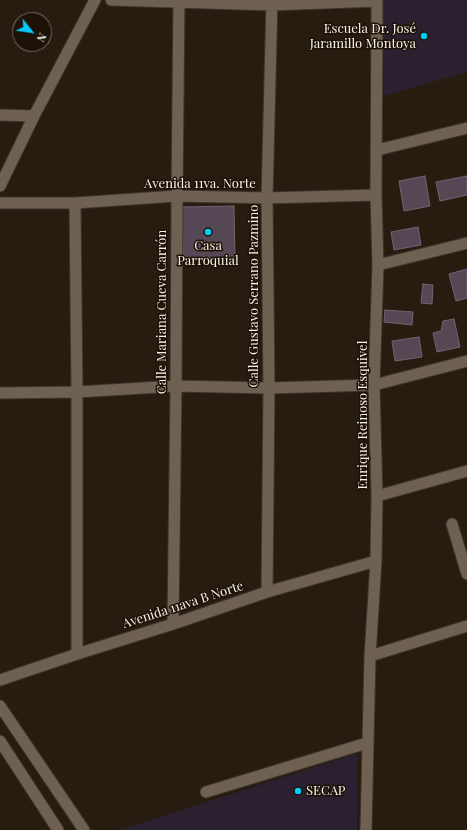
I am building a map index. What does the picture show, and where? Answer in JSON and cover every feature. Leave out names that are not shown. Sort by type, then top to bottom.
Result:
[{"type":"street","points":[[0,186],[34,116],[95,0]]},
{"type":"street","points":[[111,0],[272,2],[377,0]]},
{"type":"street","name":"Enrique Reinoso Esquivel","points":[[366,830],[367,743],[370,656],[376,561],[377,496],[374,384],[378,265],[376,195],[377,0]]},
{"type":"street","name":"Calle Mariana Cueva Carrón","points":[[173,624],[179,1]]},
{"type":"street","name":"Calle Gustavo Serrano Pazmino","points":[[266,592],[269,388],[268,198],[272,2]]},
{"type":"street","points":[[0,115],[34,116]]},
{"type":"street","points":[[376,150],[467,128]]},
{"type":"street","name":"Avenida 11va. Norte","points":[[0,204],[75,203],[177,196],[268,198],[376,195]]},
{"type":"street","points":[[75,203],[77,654]]},
{"type":"street","points":[[378,265],[467,243]]},
{"type":"street","points":[[0,393],[76,392],[176,386],[269,388],[374,384],[467,361]]},
{"type":"street","points":[[377,496],[467,470]]},
{"type":"street","points":[[452,524],[467,574]]},
{"type":"street","name":"Avenida 11ava B Norte","points":[[0,680],[266,592],[376,561]]},
{"type":"street","points":[[370,656],[467,626]]},
{"type":"street","points":[[0,706],[84,830]]},
{"type":"street","points":[[0,741],[58,830]]},
{"type":"street","points":[[206,792],[367,743]]},
{"type":"shaded area","name":"Escuela Dr. José Jaramillo Montoya","points":[[381,0],[467,0],[467,72],[380,97]]},
{"type":"shaded area","name":"SECAP","points":[[358,753],[357,830],[120,830]]},
{"type":"building","points":[[425,176],[430,206],[404,211],[399,181]]},
{"type":"building","points":[[467,176],[467,195],[440,201],[436,182]]},
{"type":"building","name":"Casa Parroquial","points":[[234,206],[235,258],[183,257],[182,207]]},
{"type":"building","points":[[418,227],[421,245],[394,250],[391,232]]},
{"type":"building","points":[[467,269],[467,298],[456,301],[449,274]]},
{"type":"building","points":[[423,284],[433,285],[432,304],[421,303]]},
{"type":"building","points":[[385,310],[413,312],[412,325],[384,322]]},
{"type":"building","points":[[454,319],[460,347],[437,352],[433,333],[441,331],[443,321]]},
{"type":"building","points":[[419,337],[422,357],[395,361],[392,341]]},
{"type":"place","name":"Escuela Dr. José Jaramillo Montoya","points":[[424,36]]},
{"type":"place","name":"Casa Parroquial","points":[[208,232]]},
{"type":"place","name":"SECAP","points":[[298,791]]}]
